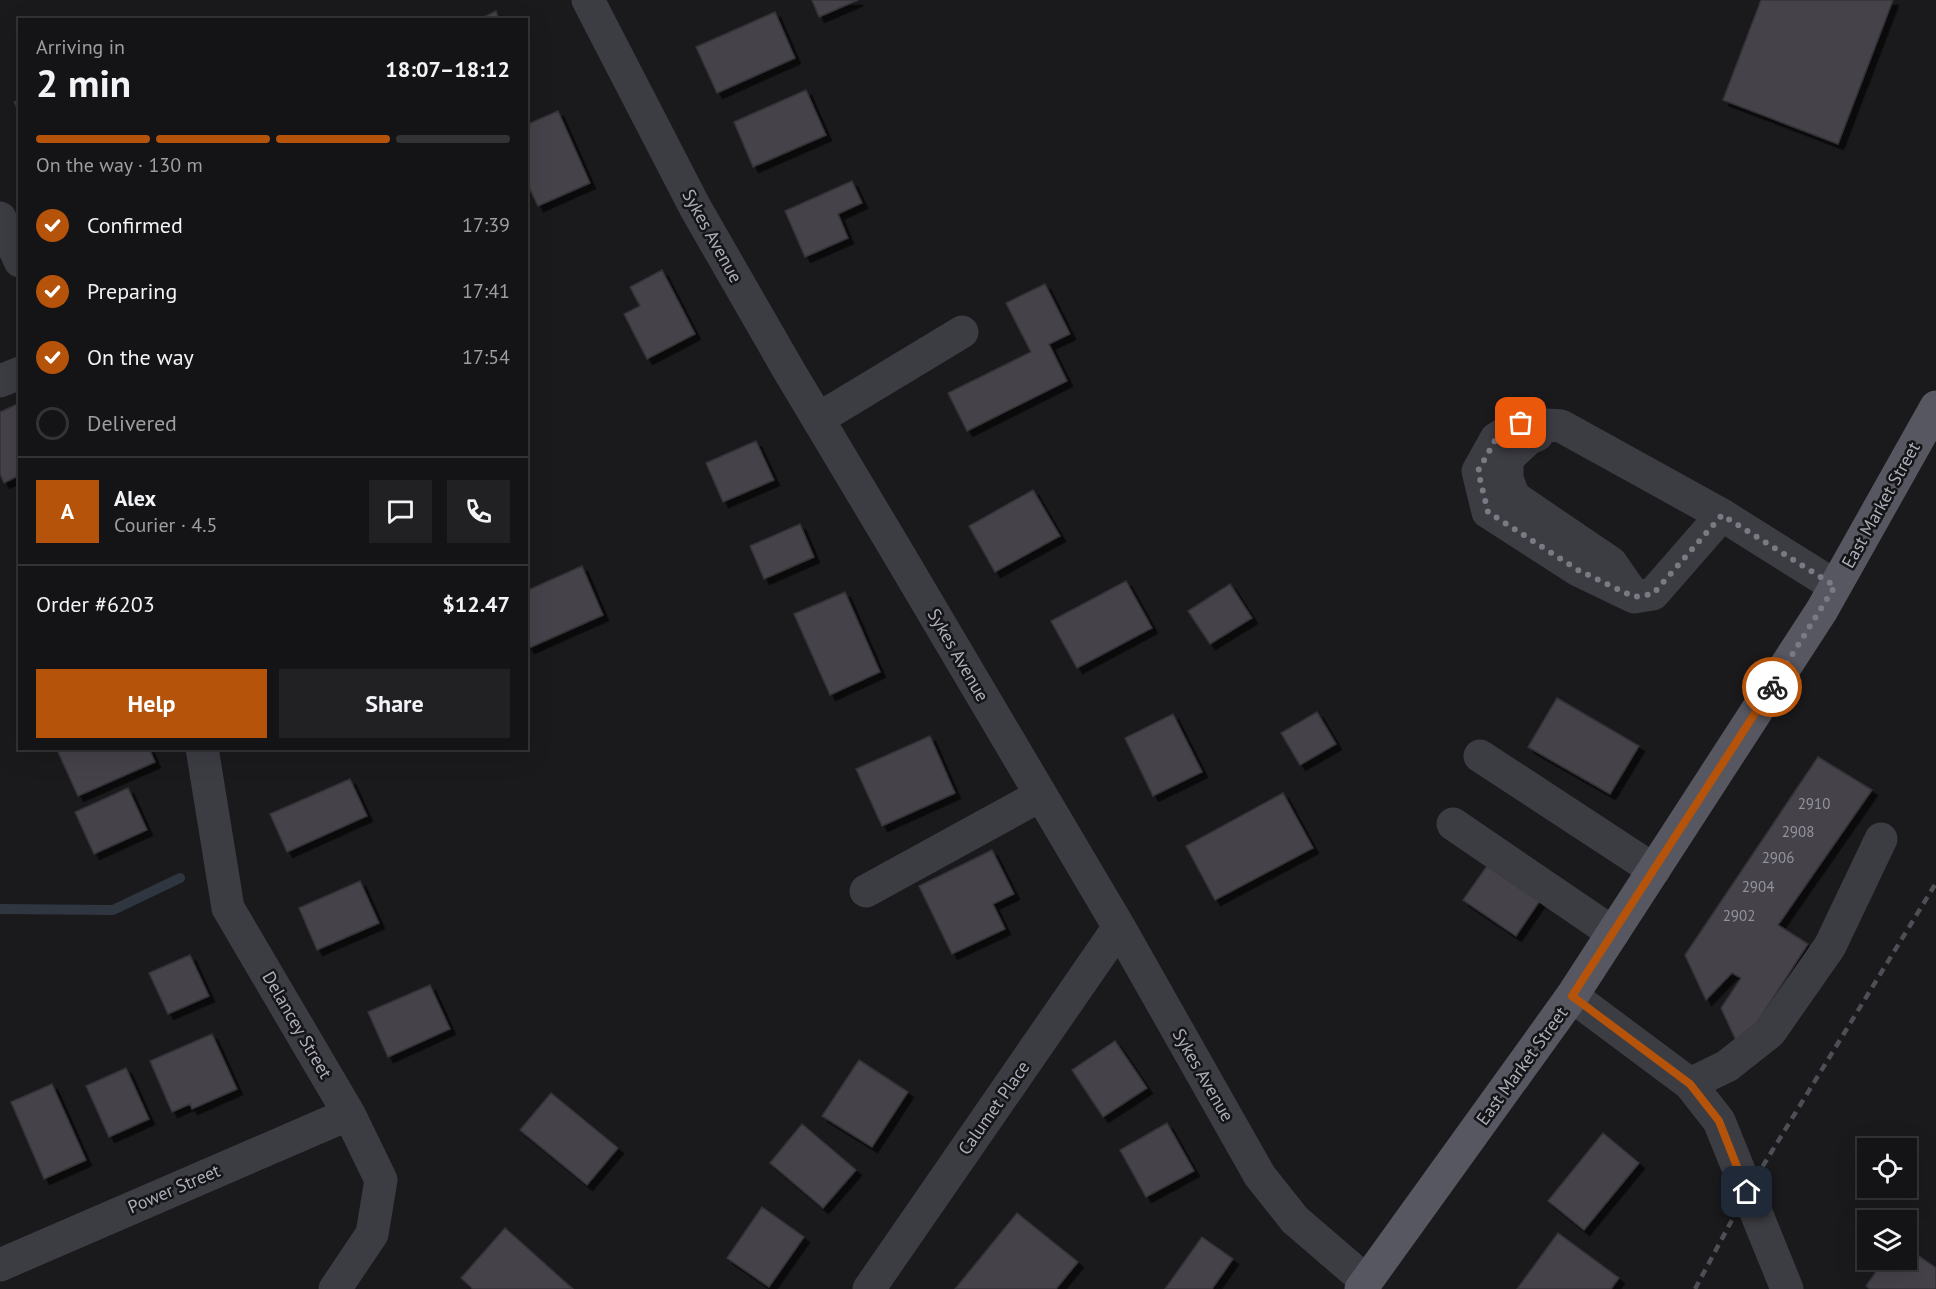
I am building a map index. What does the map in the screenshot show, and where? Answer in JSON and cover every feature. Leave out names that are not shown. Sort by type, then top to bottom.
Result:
[{"type":"main road","name":"East Market Street","points":[[1364,1285],[1572,996],[1822,610],[1936,407]]},
{"type":"street","name":"Sykes Avenue","points":[[588,0],[696,209],[1119,927],[1260,1176],[1295,1220],[1364,1285]]},
{"type":"street","points":[[0,218],[18,257]]},
{"type":"street","points":[[818,418],[962,332]]},
{"type":"street","points":[[0,381],[18,374]]},
{"type":"street","points":[[1722,515],[1643,595],[1578,570],[1488,512],[1478,471],[1496,439],[1521,423],[1561,426],[1722,515],[1835,586]]},
{"type":"street","name":"Delancey Street","points":[[202,750],[228,908],[349,1114],[381,1180],[372,1234],[334,1289]]},
{"type":"street","points":[[1480,756],[1654,870]]},
{"type":"street","points":[[866,891],[1041,795]]},
{"type":"street","points":[[1453,824],[1613,933]]},
{"type":"street","points":[[1690,1084],[1727,1066],[1770,1032],[1830,946],[1881,839]]},
{"type":"street","name":"Calumet Place","points":[[868,1289],[1119,927]]},
{"type":"street","points":[[1572,996],[1690,1084],[1719,1121],[1787,1289]]},
{"type":"street","name":"Power Street","points":[[0,1265],[349,1114]]},
{"type":"building","points":[[812,0],[858,0],[819,17]]},
{"type":"building","points":[[1761,0],[1893,0],[1838,144],[1723,100]]},
{"type":"building","points":[[496,11],[498,18],[482,18]]},
{"type":"building","points":[[775,12],[795,58],[717,93],[696,47]]},
{"type":"building","points":[[806,90],[826,135],[753,167],[734,122]]},
{"type":"building","points":[[558,111],[590,183],[538,206],[528,185],[528,124]]},
{"type":"building","points":[[852,181],[862,203],[838,214],[848,238],[805,257],[785,211]]},
{"type":"building","points":[[662,270],[695,334],[647,359],[624,314],[640,306],[630,287]]},
{"type":"building","points":[[1045,284],[1070,334],[1049,344],[1067,381],[967,431],[948,393],[1031,352],[1006,303]]},
{"type":"building","points":[[18,404],[18,476],[4,483],[0,474],[0,412]]},
{"type":"building","points":[[756,441],[774,480],[723,502],[706,463]]},
{"type":"building","points":[[1033,490],[1060,536],[995,572],[969,526]]},
{"type":"building","points":[[800,524],[814,557],[764,579],[750,546]]},
{"type":"building","points":[[582,566],[603,615],[529,648],[528,590]]},
{"type":"building","points":[[1126,581],[1152,628],[1077,668],[1051,621]]},
{"type":"building","points":[[1230,584],[1252,618],[1210,644],[1188,611]]},
{"type":"building","points":[[845,592],[880,672],[830,695],[794,614]]},
{"type":"building","points":[[1557,698],[1639,746],[1610,794],[1528,747]]},
{"type":"building","points":[[1317,712],[1336,744],[1300,765],[1281,733]]},
{"type":"building","points":[[1173,714],[1202,772],[1153,796],[1125,738]]},
{"type":"building","points":[[930,736],[955,793],[882,826],[856,769]]},
{"type":"building","points":[[61,750],[150,750],[155,762],[78,796],[58,752]]},
{"type":"building","points":[[1818,757],[1872,790],[1778,925],[1808,944],[1740,1049],[1721,1008],[1741,978],[1732,973],[1706,1000],[1685,955]]},
{"type":"building","points":[[350,779],[367,816],[287,852],[270,814]]},
{"type":"building","points":[[128,788],[147,830],[94,854],[75,812]]},
{"type":"building","points":[[1283,793],[1313,848],[1215,900],[1186,846]]},
{"type":"building","points":[[992,850],[1014,894],[993,904],[1005,929],[952,954],[919,886]]},
{"type":"building","points":[[1489,863],[1541,899],[1516,936],[1463,900]]},
{"type":"building","points":[[360,881],[379,923],[317,950],[299,908]]},
{"type":"building","points":[[190,955],[209,996],[168,1014],[149,973]]},
{"type":"building","points":[[430,985],[450,1029],[388,1057],[368,1012]]},
{"type":"building","points":[[212,1034],[237,1089],[192,1109],[190,1104],[172,1112],[150,1061]]},
{"type":"building","points":[[1115,1041],[1147,1088],[1103,1117],[1072,1070]]},
{"type":"building","points":[[859,1060],[908,1092],[872,1147],[822,1116]]},
{"type":"building","points":[[126,1068],[149,1119],[109,1137],[86,1086]]},
{"type":"building","points":[[52,1084],[86,1160],[44,1179],[11,1102]]},
{"type":"building","points":[[551,1093],[618,1148],[587,1185],[520,1130]]},
{"type":"building","points":[[1167,1123],[1194,1171],[1146,1197],[1120,1150]]},
{"type":"building","points":[[802,1124],[856,1170],[823,1208],[770,1163]]},
{"type":"building","points":[[1603,1133],[1639,1163],[1584,1230],[1548,1201]]},
{"type":"building","points":[[762,1207],[804,1237],[769,1287],[727,1258]]},
{"type":"building","points":[[1017,1213],[1078,1262],[1056,1289],[955,1289]]},
{"type":"building","points":[[505,1228],[573,1289],[473,1289],[461,1278]]},
{"type":"building","points":[[1558,1233],[1619,1278],[1611,1289],[1517,1289]]},
{"type":"building","points":[[1202,1237],[1233,1259],[1212,1289],[1165,1289]]},
{"type":"building","points":[[1917,1255],[1936,1268],[1936,1289],[1870,1289],[1866,1286],[1877,1270],[1917,1270]]},
{"type":"waterway","points":[[0,909],[113,910],[180,878]]},
{"type":"railway","points":[[1695,1289],[1747,1192],[1936,883]]},
{"type":"way so far","points":[[1521,423],[1496,439],[1478,471],[1488,512],[1578,570],[1634,597],[1653,594],[1722,515],[1835,586],[1772,687]]},
{"type":"route","points":[[1747,1192],[1719,1121],[1690,1084],[1572,996],[1772,687]]}]
